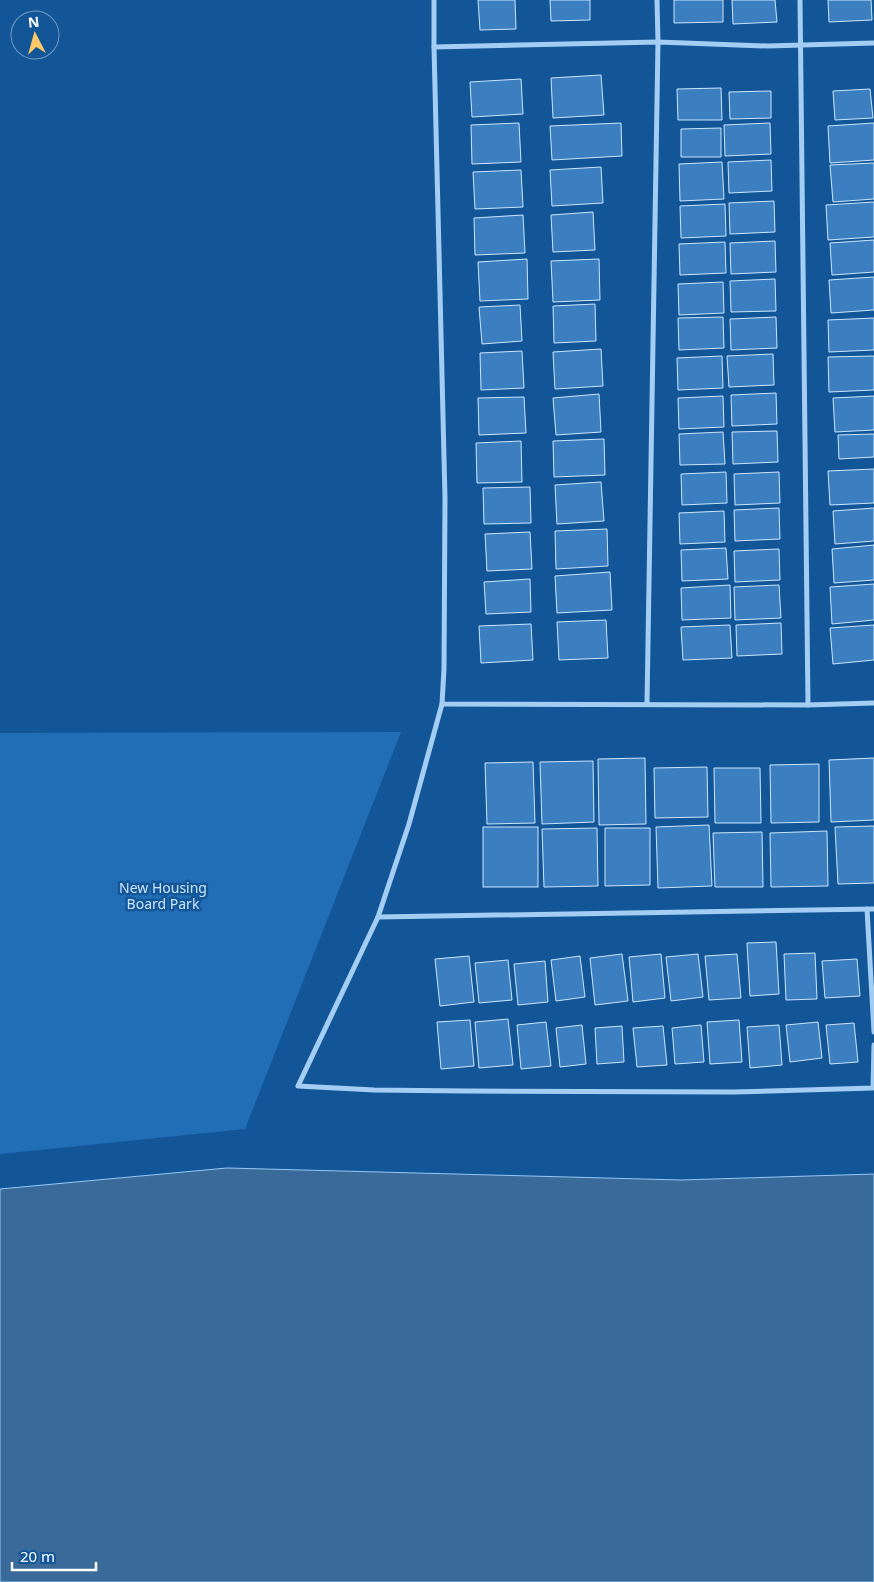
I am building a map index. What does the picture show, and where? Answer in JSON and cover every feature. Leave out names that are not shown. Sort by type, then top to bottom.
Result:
[{"type":"street","points":[[434,0],[444,498],[444,659],[442,704],[409,824],[378,917],[298,1086],[374,1090],[734,1092],[873,1088],[874,1045]]},
{"type":"street","points":[[647,704],[658,42],[657,0]]},
{"type":"street","points":[[800,0],[808,705]]},
{"type":"street","points":[[434,47],[658,42],[768,46],[874,43]]},
{"type":"street","points":[[442,704],[808,705],[874,703]]},
{"type":"street","points":[[867,909],[874,1032]]},
{"type":"street","points":[[378,917],[874,909]]},
{"type":"green space","name":"New Housing Board Park","points":[[401,732],[245,1129],[0,1154],[0,733]]},
{"type":"shaded area","points":[[227,1168],[681,1180],[874,1174],[874,1582],[0,1582],[0,1189]]},
{"type":"building","points":[[478,0],[515,0],[516,29],[480,30]]},
{"type":"building","points":[[550,0],[590,0],[590,20],[551,21]]},
{"type":"building","points":[[674,0],[723,0],[723,22],[674,23]]},
{"type":"building","points":[[732,0],[775,0],[777,22],[733,24]]},
{"type":"building","points":[[828,0],[871,0],[872,20],[829,22]]},
{"type":"building","points":[[601,75],[604,115],[553,118],[551,78]]},
{"type":"building","points":[[521,79],[523,114],[472,117],[470,82]]},
{"type":"building","points":[[721,88],[722,120],[678,120],[677,89]]},
{"type":"building","points":[[870,89],[873,118],[835,120],[833,91]]},
{"type":"building","points":[[771,91],[771,118],[730,119],[729,92]]},
{"type":"building","points":[[519,123],[521,162],[472,164],[471,125]]},
{"type":"building","points":[[621,123],[622,156],[552,160],[550,126]]},
{"type":"building","points":[[770,123],[771,154],[725,156],[724,125]]},
{"type":"building","points":[[874,123],[874,160],[830,163],[828,126]]},
{"type":"building","points":[[721,128],[721,157],[681,157],[681,129]]},
{"type":"building","points":[[771,160],[772,191],[729,193],[728,162]]},
{"type":"building","points":[[722,162],[724,199],[680,201],[679,164]]},
{"type":"building","points":[[874,163],[874,199],[833,202],[830,165]]},
{"type":"building","points":[[601,167],[603,203],[552,206],[550,170]]},
{"type":"building","points":[[521,170],[523,207],[475,209],[473,172]]},
{"type":"building","points":[[774,201],[775,232],[730,234],[729,203]]},
{"type":"building","points":[[874,202],[874,237],[828,240],[826,205]]},
{"type":"building","points":[[725,204],[726,236],[681,238],[680,206]]},
{"type":"building","points":[[593,212],[595,250],[553,252],[551,215]]},
{"type":"building","points":[[523,215],[525,253],[475,255],[474,218]]},
{"type":"building","points":[[874,240],[874,272],[832,275],[830,243]]},
{"type":"building","points":[[775,241],[776,272],[731,274],[730,243]]},
{"type":"building","points":[[725,242],[726,273],[680,275],[679,244]]},
{"type":"building","points":[[527,259],[528,299],[480,301],[478,262]]},
{"type":"building","points":[[599,259],[600,300],[553,302],[551,261]]},
{"type":"building","points":[[874,277],[874,310],[831,313],[829,280]]},
{"type":"building","points":[[775,279],[776,311],[731,312],[730,281]]},
{"type":"building","points":[[723,282],[724,313],[679,315],[678,284]]},
{"type":"building","points":[[595,304],[596,341],[554,343],[553,306]]},
{"type":"building","points":[[520,305],[522,341],[482,344],[479,307]]},
{"type":"building","points":[[723,317],[724,348],[679,350],[678,318]]},
{"type":"building","points":[[776,317],[777,348],[731,350],[730,319]]},
{"type":"building","points":[[874,318],[874,350],[829,352],[828,320]]},
{"type":"building","points":[[601,349],[603,386],[555,389],[553,352]]},
{"type":"building","points":[[522,351],[524,388],[481,390],[480,353]]},
{"type":"building","points":[[773,354],[774,385],[729,387],[727,356]]},
{"type":"building","points":[[722,356],[723,388],[678,390],[677,358]]},
{"type":"building","points":[[874,356],[874,390],[829,392],[828,357]]},
{"type":"building","points":[[776,393],[777,424],[732,426],[731,395]]},
{"type":"building","points":[[599,394],[601,432],[556,435],[553,398]]},
{"type":"building","points":[[723,396],[724,427],[679,429],[678,398]]},
{"type":"building","points":[[874,396],[874,430],[835,432],[833,398]]},
{"type":"building","points":[[524,397],[526,433],[479,435],[478,398]]},
{"type":"building","points":[[777,431],[778,462],[733,464],[732,432]]},
{"type":"building","points":[[723,432],[725,464],[680,465],[679,434]]},
{"type":"building","points":[[874,434],[874,457],[839,459],[838,435]]},
{"type":"building","points":[[604,439],[605,475],[554,477],[553,441]]},
{"type":"building","points":[[521,441],[522,482],[477,483],[476,443]]},
{"type":"building","points":[[874,469],[874,503],[830,505],[828,471]]},
{"type":"building","points":[[726,472],[727,503],[682,505],[681,474]]},
{"type":"building","points":[[779,472],[780,503],[735,505],[734,474]]},
{"type":"building","points":[[601,482],[604,521],[557,524],[555,485]]},
{"type":"building","points":[[530,487],[531,523],[484,524],[483,488]]},
{"type":"building","points":[[779,508],[780,539],[735,541],[734,510]]},
{"type":"building","points":[[874,508],[874,541],[835,544],[833,511]]},
{"type":"building","points":[[724,511],[725,542],[680,544],[679,513]]},
{"type":"building","points":[[607,529],[608,566],[556,569],[555,531]]},
{"type":"building","points":[[530,532],[532,569],[487,571],[485,534]]},
{"type":"building","points":[[874,545],[874,580],[834,583],[832,549]]},
{"type":"building","points":[[726,548],[728,579],[682,581],[681,550]]},
{"type":"building","points":[[779,549],[780,580],[735,582],[734,551]]},
{"type":"building","points":[[610,572],[612,610],[557,613],[555,576]]},
{"type":"building","points":[[530,579],[531,612],[486,614],[484,582]]},
{"type":"building","points":[[874,584],[874,620],[832,624],[830,587]]},
{"type":"building","points":[[730,585],[731,618],[682,620],[681,588]]},
{"type":"building","points":[[779,585],[781,618],[735,620],[734,587]]},
{"type":"building","points":[[606,620],[608,658],[559,660],[557,622]]},
{"type":"building","points":[[781,623],[782,654],[737,656],[736,625]]},
{"type":"building","points":[[531,624],[533,660],[481,663],[479,626]]},
{"type":"building","points":[[730,625],[732,658],[683,660],[681,627]]},
{"type":"building","points":[[874,625],[874,660],[833,664],[830,628]]},
{"type":"building","points":[[645,758],[646,824],[599,825],[598,759]]},
{"type":"building","points":[[874,758],[874,820],[831,822],[829,760]]},
{"type":"building","points":[[593,761],[594,822],[542,824],[540,762]]},
{"type":"building","points":[[533,762],[535,823],[487,824],[485,763]]},
{"type":"building","points":[[819,764],[819,822],[771,823],[770,765]]},
{"type":"building","points":[[707,767],[708,817],[655,818],[654,768]]},
{"type":"building","points":[[714,768],[760,768],[761,823],[715,823]]},
{"type":"building","points":[[709,825],[712,886],[658,888],[656,827]]},
{"type":"building","points":[[874,826],[874,883],[838,884],[835,827]]},
{"type":"building","points":[[483,827],[538,827],[538,887],[483,887]]},
{"type":"building","points":[[597,828],[598,886],[544,887],[542,829]]},
{"type":"building","points":[[605,828],[650,828],[650,885],[605,886]]},
{"type":"building","points":[[827,831],[828,886],[771,887],[770,833]]},
{"type":"building","points":[[762,832],[763,887],[715,887],[713,833]]},
{"type":"building","points":[[776,942],[779,994],[750,996],[747,943]]},
{"type":"building","points":[[815,953],[817,999],[786,1000],[784,954]]},
{"type":"building","points":[[622,954],[628,1001],[595,1005],[590,958]]},
{"type":"building","points":[[661,954],[665,998],[633,1002],[629,957]]},
{"type":"building","points":[[698,954],[703,997],[671,1001],[666,957]]},
{"type":"building","points":[[737,954],[741,998],[709,1000],[705,956]]},
{"type":"building","points":[[469,956],[474,1002],[440,1006],[435,959]]},
{"type":"building","points":[[580,956],[585,997],[556,1001],[551,960]]},
{"type":"building","points":[[857,959],[860,996],[825,998],[822,961]]},
{"type":"building","points":[[508,960],[512,1000],[479,1003],[475,963]]},
{"type":"building","points":[[545,961],[548,1002],[518,1005],[514,964]]},
{"type":"building","points":[[508,1019],[513,1065],[479,1068],[475,1022]]},
{"type":"building","points":[[470,1020],[474,1066],[441,1069],[437,1022]]},
{"type":"building","points":[[739,1020],[742,1062],[710,1064],[707,1022]]},
{"type":"building","points":[[546,1022],[551,1066],[521,1069],[517,1025]]},
{"type":"building","points":[[818,1022],[822,1058],[790,1062],[786,1025]]},
{"type":"building","points":[[854,1023],[858,1062],[830,1064],[826,1025]]},
{"type":"building","points":[[582,1025],[586,1064],[560,1067],[556,1028]]},
{"type":"building","points":[[701,1025],[704,1062],[675,1064],[672,1028]]},
{"type":"building","points":[[779,1025],[782,1065],[750,1068],[747,1027]]},
{"type":"building","points":[[622,1026],[624,1062],[597,1064],[595,1028]]},
{"type":"building","points":[[663,1026],[667,1065],[637,1067],[633,1028]]}]
